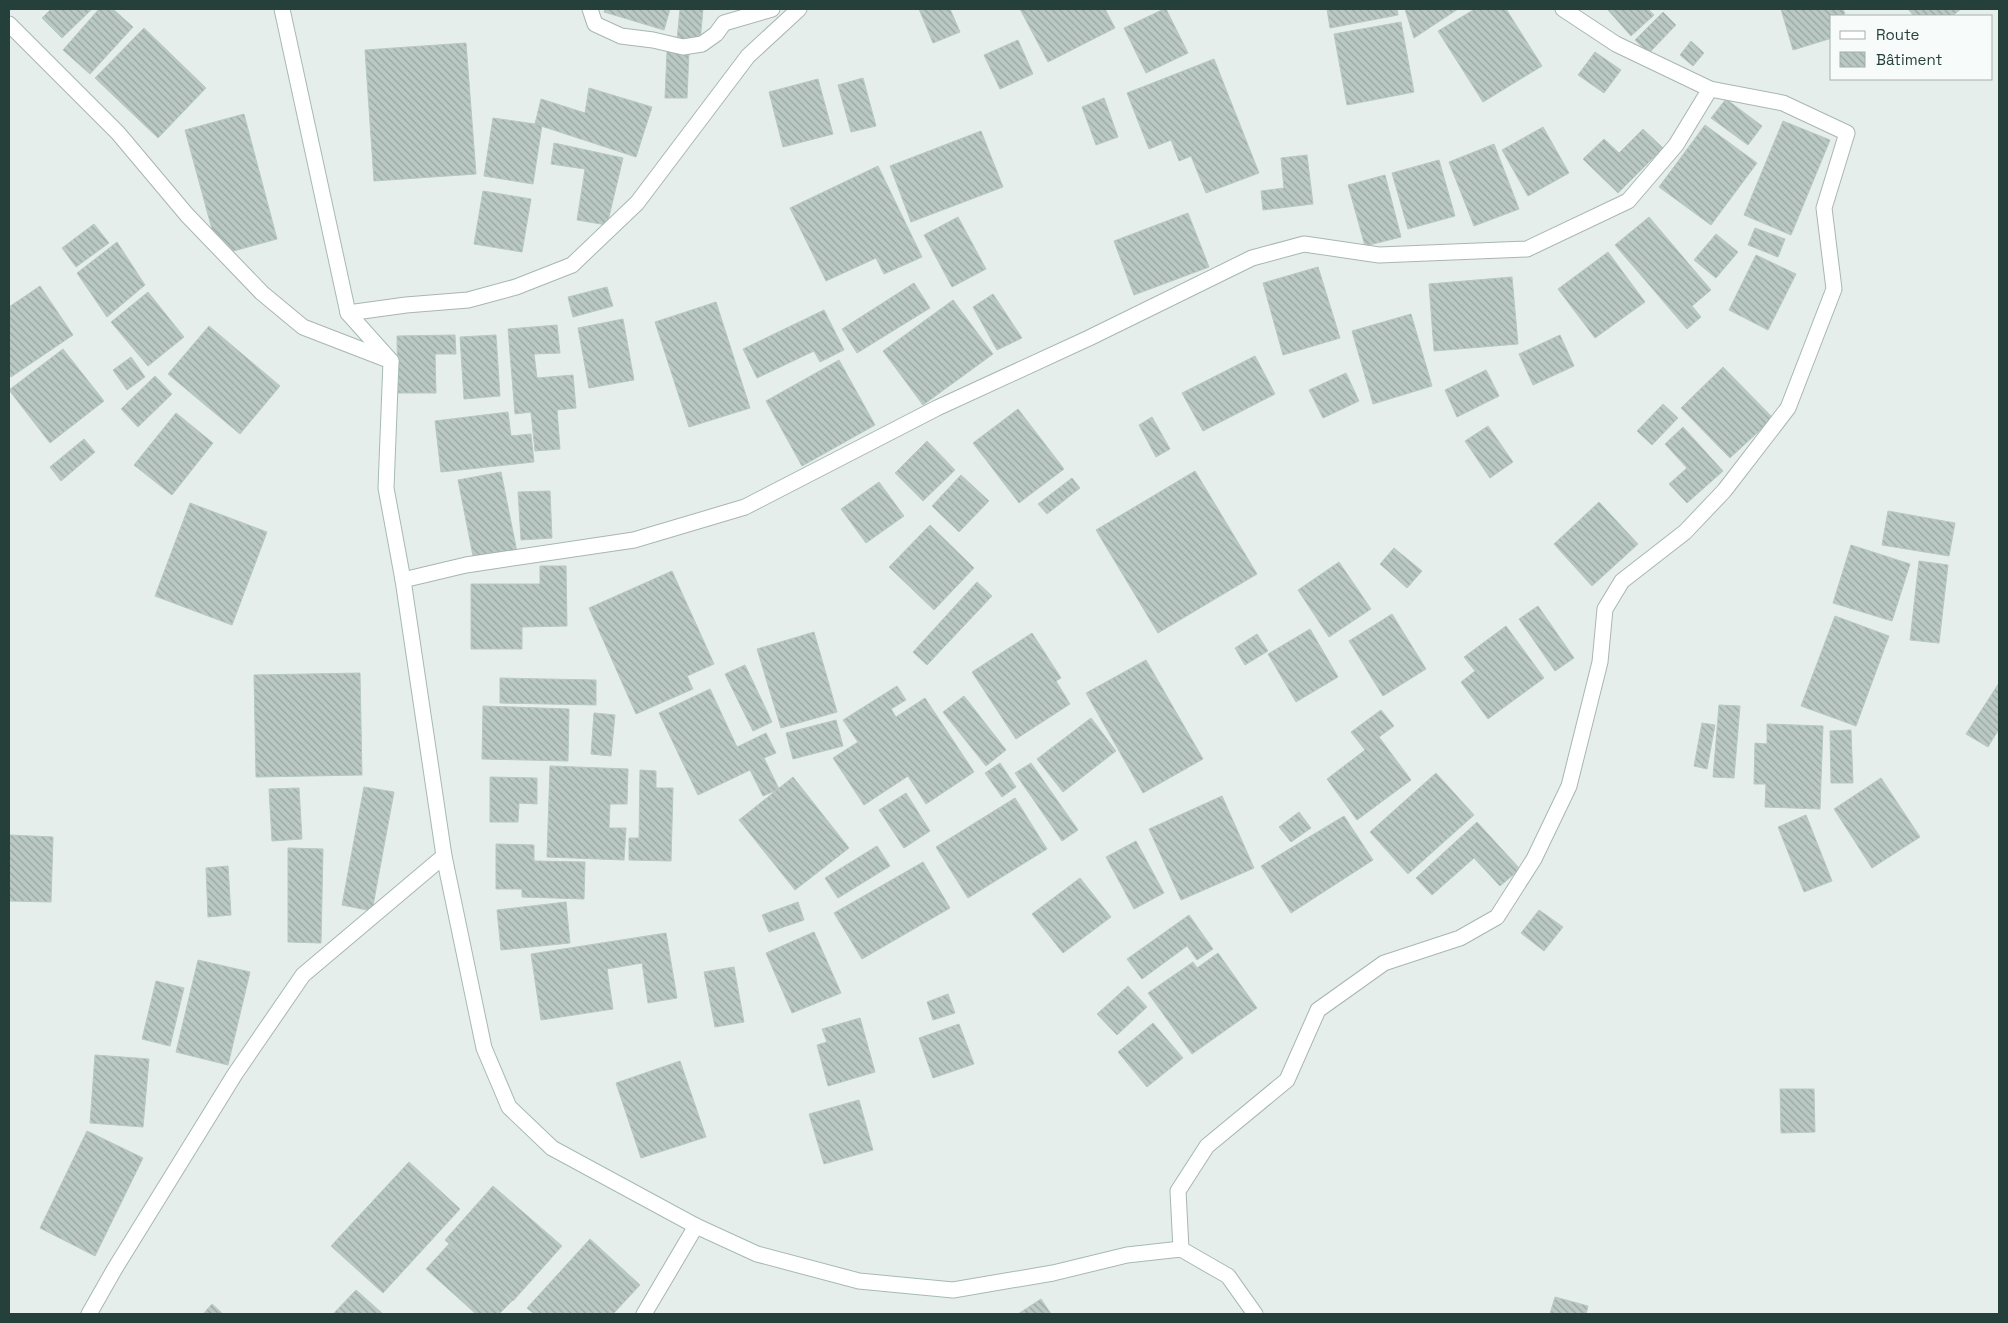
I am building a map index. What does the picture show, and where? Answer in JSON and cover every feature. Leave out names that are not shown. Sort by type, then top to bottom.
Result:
[{"type":"street","points":[[282,9],[348,313],[391,361],[386,488],[403,580],[444,856],[484,1048],[509,1107],[552,1148],[696,1226],[757,1254],[859,1280],[953,1290],[1053,1273],[1127,1255],[1181,1248],[1228,1276],[1254,1314]]},
{"type":"street","points":[[590,9],[595,24],[622,36],[654,40],[682,47],[702,44],[716,34],[724,23],[772,9]]},
{"type":"street","points":[[348,313],[406,305],[468,300],[516,287],[572,266],[637,203],[748,56],[799,9]]},
{"type":"street","points":[[1181,1248],[1178,1191],[1207,1146],[1287,1080],[1318,1010],[1384,963],[1460,938],[1497,917],[1534,859],[1569,786],[1600,662],[1605,609],[1622,581],[1685,532],[1724,491],[1788,408],[1834,289],[1824,208],[1847,133],[1783,103],[1710,90],[1616,44],[1563,9]]},
{"type":"street","points":[[9,24],[118,133],[187,215],[262,293],[303,327],[391,361]]},
{"type":"street","points":[[403,580],[466,565],[634,540],[745,507],[937,408],[1089,338],[1252,258],[1304,244],[1379,255],[1527,250],[1628,201],[1676,145],[1710,90]]},
{"type":"street","points":[[90,1314],[114,1270],[235,1074],[303,975],[444,856]]},
{"type":"street","points":[[644,1314],[696,1226]]},
{"type":"building","points":[[51,9],[92,9],[62,38],[42,18]]},
{"type":"building","points":[[99,9],[113,9],[133,27],[90,74],[63,50]]},
{"type":"building","points":[[605,9],[670,9],[664,30],[604,12]]},
{"type":"building","points":[[680,9],[703,9],[700,42],[677,40]]},
{"type":"building","points":[[919,9],[950,9],[960,32],[933,43]]},
{"type":"building","points":[[1020,9],[1105,9],[1115,28],[1048,62]]},
{"type":"building","points":[[1166,9],[1188,53],[1146,73],[1124,28]]},
{"type":"building","points":[[1327,9],[1397,9],[1398,15],[1330,28]]},
{"type":"building","points":[[1405,9],[1458,9],[1414,38]]},
{"type":"building","points":[[1475,9],[1506,9],[1542,66],[1483,102],[1438,31]]},
{"type":"building","points":[[1607,9],[1648,9],[1654,15],[1631,36]]},
{"type":"building","points":[[1781,9],[1843,9],[1845,14],[1830,15],[1830,39],[1793,50]]},
{"type":"building","points":[[1908,9],[1961,9],[1953,15],[1913,15]]},
{"type":"building","points":[[1663,12],[1676,25],[1649,53],[1635,40]]},
{"type":"building","points":[[1401,22],[1414,92],[1347,105],[1334,34]]},
{"type":"building","points":[[144,28],[206,88],[158,138],[95,78]]},
{"type":"building","points":[[1018,40],[1033,74],[1000,89],[984,55]]},
{"type":"building","points":[[1691,41],[1704,53],[1693,66],[1680,55]]},
{"type":"building","points":[[466,43],[476,174],[374,181],[365,50]]},
{"type":"building","points":[[667,51],[689,52],[687,98],[665,98]]},
{"type":"building","points":[[1595,52],[1621,70],[1604,93],[1578,75]]},
{"type":"building","points":[[1214,59],[1259,173],[1206,193],[1191,156],[1179,161],[1171,140],[1149,149],[1127,93]]},
{"type":"building","points":[[863,78],[876,126],[851,132],[838,85]]},
{"type":"building","points":[[818,79],[833,134],[783,147],[769,92]]},
{"type":"building","points":[[589,88],[652,107],[636,157],[535,124],[541,99],[585,113]]},
{"type":"building","points":[[1104,98],[1118,137],[1096,145],[1082,107]]},
{"type":"building","points":[[1726,99],[1762,126],[1748,145],[1711,118]]},
{"type":"building","points":[[244,114],[277,239],[219,255],[185,130]]},
{"type":"building","points":[[493,118],[542,125],[533,184],[484,176]]},
{"type":"building","points":[[1783,121],[1830,140],[1791,235],[1744,215]]},
{"type":"building","points":[[1705,125],[1757,163],[1711,225],[1659,187]]},
{"type":"building","points":[[1543,127],[1569,173],[1528,196],[1502,150]]},
{"type":"building","points":[[1643,129],[1663,148],[1618,193],[1583,159],[1604,139],[1619,153]]},
{"type":"building","points":[[981,131],[1003,187],[911,222],[890,166]]},
{"type":"building","points":[[554,143],[623,158],[607,225],[577,220],[585,169],[551,164]]},
{"type":"building","points":[[1494,144],[1519,209],[1474,226],[1449,162]]},
{"type":"building","points":[[1307,155],[1313,204],[1263,210],[1261,191],[1284,188],[1281,158]]},
{"type":"building","points":[[1439,160],[1455,216],[1408,229],[1392,173]]},
{"type":"building","points":[[878,166],[922,257],[884,274],[876,258],[826,281],[790,208]]},
{"type":"building","points":[[1385,175],[1401,237],[1365,246],[1348,185]]},
{"type":"building","points":[[483,191],[531,199],[522,252],[474,244]]},
{"type":"building","points":[[1188,213],[1209,267],[1134,295],[1114,241]]},
{"type":"building","points":[[958,217],[986,269],[952,287],[924,235]]},
{"type":"building","points":[[1649,217],[1711,290],[1692,306],[1701,317],[1687,329],[1615,245]]},
{"type":"building","points":[[94,224],[109,243],[76,267],[62,248]]},
{"type":"building","points":[[1755,228],[1785,239],[1778,257],[1748,245]]},
{"type":"building","points":[[1716,234],[1738,252],[1716,278],[1694,260]]},
{"type":"building","points":[[117,242],[145,285],[107,317],[77,273]]},
{"type":"building","points":[[1608,252],[1645,302],[1595,338],[1558,289]]},
{"type":"building","points":[[1756,255],[1796,274],[1768,330],[1729,310]]},
{"type":"building","points":[[1318,267],[1340,338],[1283,355],[1263,283]]},
{"type":"building","points":[[1512,277],[1518,344],[1434,351],[1429,284]]},
{"type":"building","points":[[914,283],[930,308],[857,353],[842,329]]},
{"type":"building","points":[[40,286],[73,335],[11,377],[9,374],[9,307]]},
{"type":"building","points":[[607,287],[613,306],[573,317],[568,297]]},
{"type":"building","points":[[148,292],[184,337],[148,366],[111,322]]},
{"type":"building","points":[[993,294],[1022,338],[997,350],[973,307]]},
{"type":"building","points":[[953,300],[993,354],[923,405],[883,351]]},
{"type":"building","points":[[716,302],[750,408],[689,427],[655,322]]},
{"type":"building","points":[[824,310],[844,350],[820,362],[814,351],[757,378],[743,349]]},
{"type":"building","points":[[1411,314],[1432,386],[1373,404],[1352,331]]},
{"type":"building","points":[[623,319],[634,380],[589,388],[578,328]]},
{"type":"building","points":[[557,325],[560,353],[534,354],[537,378],[573,375],[576,408],[557,410],[560,449],[535,451],[531,412],[515,414],[508,329]]},
{"type":"building","points":[[209,326],[280,386],[240,434],[168,374]]},
{"type":"building","points":[[455,335],[456,354],[435,354],[436,393],[398,393],[397,336]]},
{"type":"building","points":[[496,335],[500,396],[464,399],[460,337]]},
{"type":"building","points":[[1560,335],[1574,366],[1533,385],[1519,354]]},
{"type":"building","points":[[63,349],[104,401],[50,443],[9,390]]},
{"type":"building","points":[[1255,356],[1275,394],[1203,431],[1182,393]]},
{"type":"building","points":[[131,357],[145,377],[127,390],[113,370]]},
{"type":"building","points":[[839,360],[875,425],[802,466],[766,401]]},
{"type":"building","points":[[1723,367],[1773,418],[1730,458],[1681,408]]},
{"type":"building","points":[[1486,370],[1499,396],[1457,417],[1445,390]]},
{"type":"building","points":[[1346,373],[1359,401],[1323,418],[1309,390]]},
{"type":"building","points":[[155,376],[172,394],[138,427],[121,409]]},
{"type":"building","points":[[1663,404],[1678,418],[1652,445],[1637,431]]},
{"type":"building","points":[[1018,409],[1064,469],[1019,503],[973,443]]},
{"type":"building","points":[[508,412],[511,436],[531,434],[534,462],[441,472],[435,421]]},
{"type":"building","points":[[176,413],[213,443],[172,495],[134,465]]},
{"type":"building","points":[[1152,417],[1170,449],[1156,457],[1139,425]]},
{"type":"building","points":[[1488,426],[1513,462],[1490,478],[1465,441]]},
{"type":"building","points":[[1683,427],[1723,471],[1687,503],[1669,484],[1687,468],[1665,444]]},
{"type":"building","points":[[84,439],[95,452],[61,481],[50,467]]},
{"type":"building","points":[[927,441],[955,470],[923,501],[895,473]]},
{"type":"building","points":[[1195,471],[1257,574],[1158,633],[1096,530]]},
{"type":"building","points":[[501,472],[517,552],[474,561],[458,480]]},
{"type":"building","points":[[961,475],[989,501],[959,532],[932,506]]},
{"type":"building","points":[[1072,478],[1080,488],[1047,514],[1038,504]]},
{"type":"building","points":[[879,482],[904,516],[866,543],[841,509]]},
{"type":"building","points":[[550,491],[552,538],[521,540],[518,492]]},
{"type":"building","points":[[1599,502],[1638,544],[1592,586],[1554,544]]},
{"type":"building","points":[[190,503],[267,532],[232,625],[155,596]]},
{"type":"building","points":[[1888,511],[1955,523],[1949,556],[1882,545]]},
{"type":"building","points":[[930,525],[974,568],[934,610],[889,567]]},
{"type":"building","points":[[1851,545],[1910,564],[1892,621],[1833,603]]},
{"type":"building","points":[[1394,548],[1422,571],[1407,588],[1380,564]]},
{"type":"building","points":[[1919,561],[1948,565],[1939,643],[1910,640]]},
{"type":"building","points":[[1339,562],[1371,609],[1329,637],[1298,590]]},
{"type":"building","points":[[540,566],[566,566],[567,626],[522,627],[522,649],[471,649],[471,584],[540,584]]},
{"type":"building","points":[[672,571],[714,664],[687,676],[693,689],[636,714],[589,608]]},
{"type":"building","points":[[977,582],[992,596],[927,665],[913,652]]},
{"type":"building","points":[[1538,606],[1574,658],[1555,671],[1519,619]]},
{"type":"building","points":[[1392,614],[1426,669],[1383,696],[1349,641]]},
{"type":"building","points":[[1835,616],[1889,636],[1856,726],[1801,706]]},
{"type":"building","points":[[1506,626],[1544,678],[1488,719],[1461,682],[1475,671],[1464,657]]},
{"type":"building","points":[[1310,629],[1338,677],[1296,702],[1268,654]]},
{"type":"building","points":[[814,632],[837,712],[781,728],[757,649]]},
{"type":"building","points":[[1032,633],[1061,678],[1056,681],[1070,704],[1016,739],[972,672]]},
{"type":"building","points":[[1257,634],[1268,651],[1245,665],[1235,648]]},
{"type":"building","points":[[1146,660],[1203,759],[1143,793],[1086,693]]},
{"type":"building","points":[[745,665],[772,722],[753,731],[725,674]]},
{"type":"building","points":[[360,673],[362,775],[256,777],[254,675]]},
{"type":"building","points":[[500,678],[596,680],[596,705],[500,703]]},
{"type":"building","points":[[1999,683],[1999,729],[1988,747],[1966,734]]},
{"type":"building","points":[[897,686],[906,700],[891,709],[896,717],[925,698],[974,772],[926,804],[908,776],[864,805],[833,758],[858,742],[843,720]]},
{"type":"building","points":[[710,689],[737,747],[766,733],[776,753],[764,758],[779,789],[763,796],[750,770],[698,795],[659,713]]},
{"type":"building","points":[[964,696],[1006,750],[986,766],[943,712]]},
{"type":"building","points":[[1719,705],[1740,706],[1734,778],[1713,777]]},
{"type":"building","points":[[483,706],[569,709],[568,761],[482,759]]},
{"type":"building","points":[[1381,710],[1394,726],[1379,737],[1411,780],[1357,820],[1327,779],[1365,750],[1351,732]]},
{"type":"building","points":[[594,713],[615,715],[611,756],[591,754]]},
{"type":"building","points":[[1091,718],[1116,751],[1063,792],[1037,759]]},
{"type":"building","points":[[836,720],[843,746],[793,759],[786,733]]},
{"type":"building","points":[[1702,723],[1715,725],[1707,769],[1694,766]]},
{"type":"building","points":[[1767,724],[1823,726],[1820,809],[1765,807],[1766,784],[1754,784],[1755,743],[1767,744]]},
{"type":"building","points":[[1851,730],[1853,783],[1831,783],[1830,731]]},
{"type":"building","points":[[1000,763],[1016,787],[1002,797],[985,773]]},
{"type":"building","points":[[1031,763],[1078,830],[1062,841],[1015,773]]},
{"type":"building","points":[[550,766],[628,769],[627,804],[610,804],[609,828],[626,828],[624,860],[547,857]]},
{"type":"building","points":[[640,770],[656,771],[656,788],[673,788],[671,861],[629,860],[629,838],[639,838]]},
{"type":"building","points":[[1436,773],[1474,815],[1408,874],[1370,832]]},
{"type":"building","points":[[490,777],[537,778],[537,804],[519,803],[518,822],[490,822]]},
{"type":"building","points":[[793,777],[849,848],[795,890],[739,820]]},
{"type":"building","points":[[1881,778],[1920,837],[1872,868],[1834,809]]},
{"type":"building","points":[[364,787],[394,792],[372,911],[342,905]]},
{"type":"building","points":[[299,788],[302,839],[272,841],[269,789]]},
{"type":"building","points":[[906,793],[930,831],[904,848],[879,810]]},
{"type":"building","points":[[1222,796],[1254,868],[1181,900],[1149,829]]},
{"type":"building","points":[[1015,798],[1047,849],[968,898],[936,847]]},
{"type":"building","points":[[1299,812],[1311,828],[1291,842],[1279,827]]},
{"type":"building","points":[[1806,815],[1832,881],[1804,892],[1778,827]]},
{"type":"building","points":[[1344,816],[1373,860],[1291,913],[1261,866]]},
{"type":"building","points":[[1477,822],[1520,869],[1500,886],[1474,858],[1432,895],[1416,878]]},
{"type":"building","points":[[9,835],[53,837],[51,902],[9,901]]},
{"type":"building","points":[[1136,841],[1164,893],[1134,909],[1106,857]]},
{"type":"building","points":[[496,844],[534,845],[534,861],[585,862],[584,899],[522,897],[522,889],[496,889]]},
{"type":"building","points":[[877,846],[890,866],[838,898],[825,878]]},
{"type":"building","points":[[288,848],[323,849],[321,943],[288,942]]},
{"type":"building","points":[[923,862],[950,908],[862,959],[834,913]]},
{"type":"building","points":[[228,866],[231,915],[208,917],[206,868]]},
{"type":"building","points":[[1080,878],[1111,917],[1063,953],[1032,914]]},
{"type":"building","points":[[566,902],[570,943],[501,950],[497,910]]},
{"type":"building","points":[[798,902],[804,920],[769,932],[762,915]]},
{"type":"building","points":[[1539,910],[1563,927],[1544,951],[1521,933]]},
{"type":"building","points":[[1189,915],[1213,949],[1197,960],[1187,946],[1142,979],[1127,959]]},
{"type":"building","points":[[814,932],[841,993],[792,1013],[766,953]]},
{"type":"building","points":[[666,933],[677,998],[648,1003],[642,963],[607,969],[613,1009],[541,1020],[531,954]]},
{"type":"building","points":[[1218,953],[1257,1008],[1192,1054],[1148,993],[1193,962],[1197,968]]},
{"type":"building","points":[[198,960],[250,972],[228,1065],[176,1052]]},
{"type":"building","points":[[734,967],[744,1022],[715,1027],[704,972]]},
{"type":"building","points":[[156,981],[184,988],[170,1046],[142,1039]]},
{"type":"building","points":[[1128,986],[1147,1007],[1117,1035],[1097,1014]]},
{"type":"building","points":[[948,994],[955,1013],[933,1020],[927,1002]]},
{"type":"building","points":[[860,1018],[875,1072],[828,1086],[817,1045],[827,1042],[822,1029]]},
{"type":"building","points":[[1153,1023],[1183,1058],[1147,1087],[1118,1052]]},
{"type":"building","points":[[959,1024],[974,1064],[933,1078],[919,1038]]},
{"type":"building","points":[[95,1055],[149,1059],[143,1127],[90,1123]]},
{"type":"building","points":[[680,1061],[706,1137],[641,1158],[616,1083]]},
{"type":"building","points":[[1780,1089],[1814,1089],[1815,1132],[1781,1133]]},
{"type":"building","points":[[859,1100],[873,1150],[824,1164],[809,1114]]},
{"type":"building","points":[[87,1131],[143,1158],[95,1256],[40,1228]]},
{"type":"building","points":[[409,1162],[460,1209],[383,1293],[331,1246]]},
{"type":"building","points":[[493,1186],[562,1246],[513,1301],[445,1240]]},
{"type":"building","points":[[590,1239],[640,1285],[613,1314],[534,1314],[527,1308]]},
{"type":"building","points":[[449,1244],[512,1301],[499,1314],[476,1314],[426,1269]]},
{"type":"building","points":[[356,1290],[383,1314],[333,1314]]},
{"type":"building","points":[[1555,1297],[1588,1306],[1586,1314],[1550,1314]]},
{"type":"building","points":[[1041,1299],[1051,1314],[1018,1314]]},
{"type":"building","points":[[212,1304],[223,1314],[203,1314]]}]
